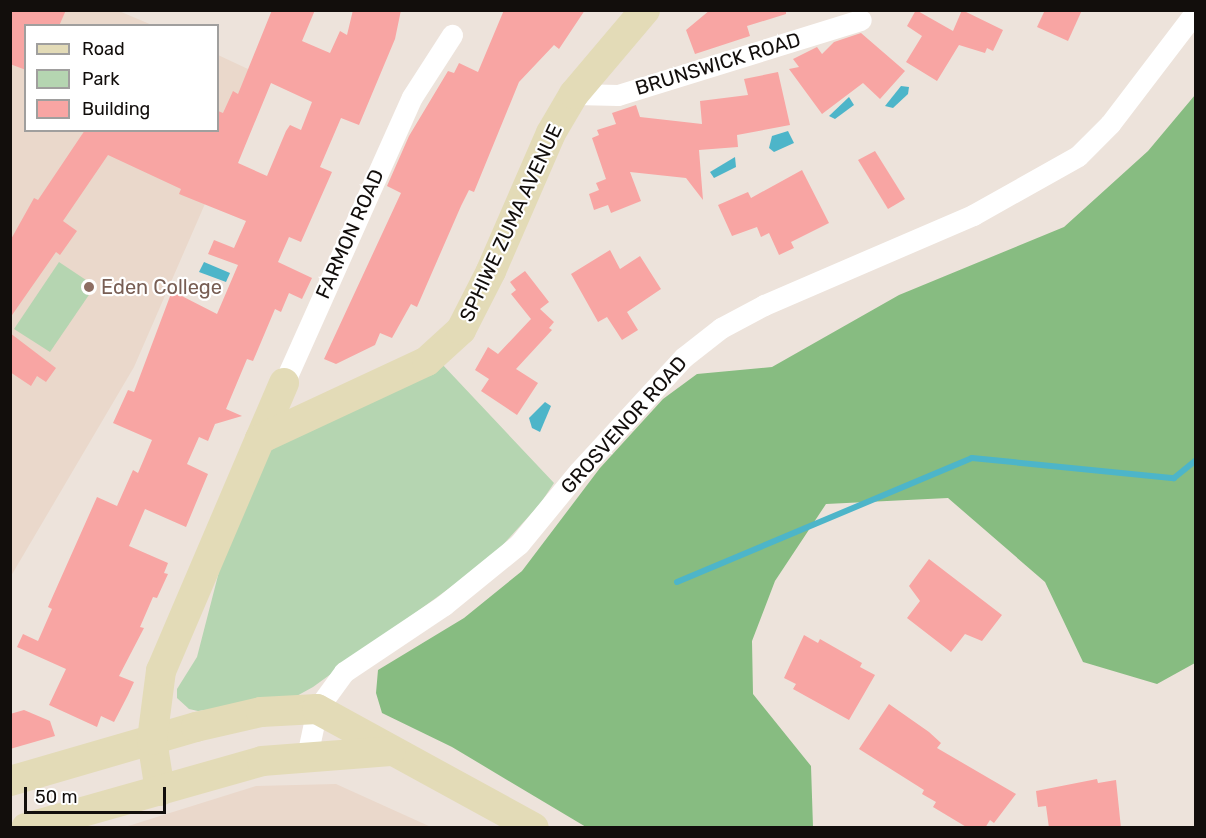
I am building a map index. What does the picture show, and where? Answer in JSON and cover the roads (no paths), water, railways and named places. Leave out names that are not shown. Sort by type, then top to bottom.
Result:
[{"type":"street","name":"SPHIWE ZUMA AVENUE","points":[[260,439],[315,410],[427,360],[461,330],[492,271],[551,133],[574,94],[645,10]]},
{"type":"street","name":"GROSVENOR ROAD","points":[[307,756],[316,709],[344,672],[444,605],[519,544],[579,471],[684,357],[721,328],[764,305],[973,215],[1078,156],[1110,124],[1196,11]]},
{"type":"street","name":"BRUNSWICK ROAD","points":[[574,94],[618,95],[861,20]]},
{"type":"street","name":"FARMON ROAD","points":[[260,439],[412,97],[452,35]]},
{"type":"street","points":[[284,383],[293,396],[315,410]]},
{"type":"street","points":[[160,791],[152,740],[161,670],[260,439]]},
{"type":"street","points":[[10,781],[152,740],[261,712],[316,709],[534,828]]},
{"type":"street","points":[[26,828],[262,761],[392,751]]},
{"type":"water","points":[[901,86],[909,87],[908,94],[893,108],[885,106]]},
{"type":"water","points":[[849,97],[854,105],[835,119],[829,116]]},
{"type":"water","points":[[788,131],[794,143],[774,152],[769,148],[772,136]]},
{"type":"water","points":[[735,157],[736,167],[714,178],[710,172]]},
{"type":"water","points":[[204,262],[230,273],[226,282],[199,272]]},
{"type":"water","points":[[545,402],[551,406],[540,432],[532,428],[529,418]]},
{"type":"waterway","points":[[677,582],[972,458],[1174,478],[1196,460]]},
{"type":"place","name":"Eden College","points":[[89,287]]}]
